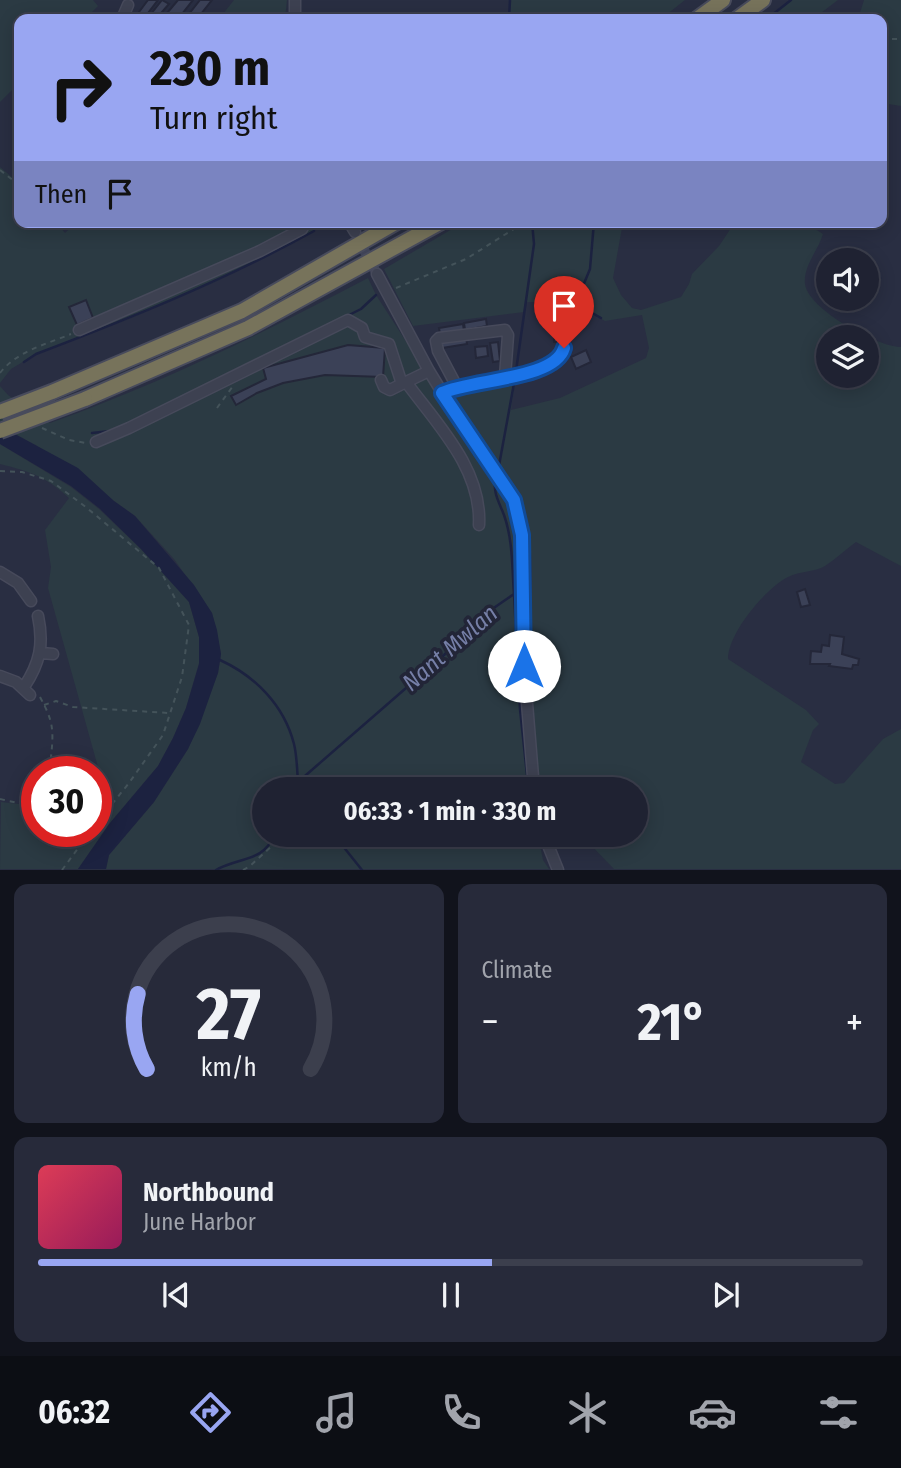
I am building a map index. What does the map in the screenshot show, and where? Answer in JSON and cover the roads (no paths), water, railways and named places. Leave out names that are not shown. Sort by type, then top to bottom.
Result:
[{"type":"highway","points":[[704,14],[723,0]]},
{"type":"highway","points":[[744,14],[763,0]]},
{"type":"highway","points":[[0,412],[242,311],[387,228]]},
{"type":"highway","points":[[0,431],[85,399],[248,328],[430,228]]},
{"type":"street","points":[[124,14],[128,5]]},
{"type":"street","points":[[79,330],[260,251],[303,228]]},
{"type":"street","points":[[353,228],[355,232]]},
{"type":"street","points":[[377,274],[442,393],[514,500],[522,535],[524,666],[532,777]]},
{"type":"street","points":[[96,442],[348,320],[362,328],[365,337],[389,344],[404,383],[456,448],[472,481],[480,513],[479,525]]},
{"type":"street","points":[[457,387],[438,351],[436,341],[439,338],[505,330],[508,335],[507,377]]},
{"type":"street","points":[[442,393],[457,387],[544,368],[558,360],[564,348]]},
{"type":"street","points":[[381,380],[384,387],[390,390],[429,371]]},
{"type":"street","points":[[0,572],[14,581],[31,601]]},
{"type":"street","points":[[14,581],[25,577]]},
{"type":"street","points":[[0,676],[27,691],[41,653],[42,635],[38,616]]},
{"type":"street","points":[[41,653],[53,654]]},
{"type":"street","points":[[549,847],[558,870]]},
{"type":"water","points":[[0,426],[78,468],[135,516],[194,585],[212,613],[217,630],[221,654],[218,673],[200,724],[188,749],[154,802],[109,855],[106,869],[78,869],[93,847],[112,847],[112,821],[158,766],[173,738],[186,708],[199,664],[199,637],[189,602],[99,508],[71,486],[0,444]]},
{"type":"waterway","name":"Nant Mwlan","points":[[509,14],[510,0]]},
{"type":"waterway","points":[[773,14],[791,0]]},
{"type":"waterway","name":"Nant Mwlan","points":[[516,371],[534,244],[533,228]]},
{"type":"waterway","points":[[593,228],[590,269],[578,298],[580,306],[601,318]]},
{"type":"waterway","points":[[24,362],[36,354],[212,282],[314,231]]},
{"type":"waterway","points":[[345,317],[361,309],[376,295]]},
{"type":"waterway","name":"Nant Mwlan","points":[[498,471],[515,378]]},
{"type":"waterway","points":[[92,433],[110,431]]},
{"type":"waterway","name":"Nant Mwlan","points":[[304,777],[444,655],[485,614],[514,594],[509,534],[495,492],[496,478]]},
{"type":"waterway","points":[[514,594],[520,709],[527,775]]},
{"type":"waterway","points":[[220,660],[256,683],[283,717],[294,744],[298,777]]},
{"type":"waterway","name":"Nant Mwlan","points":[[216,870],[257,855],[267,847]]},
{"type":"waterway","points":[[344,847],[362,870]]},
{"type":"tunnel","points":[[357,237],[377,274]]}]
